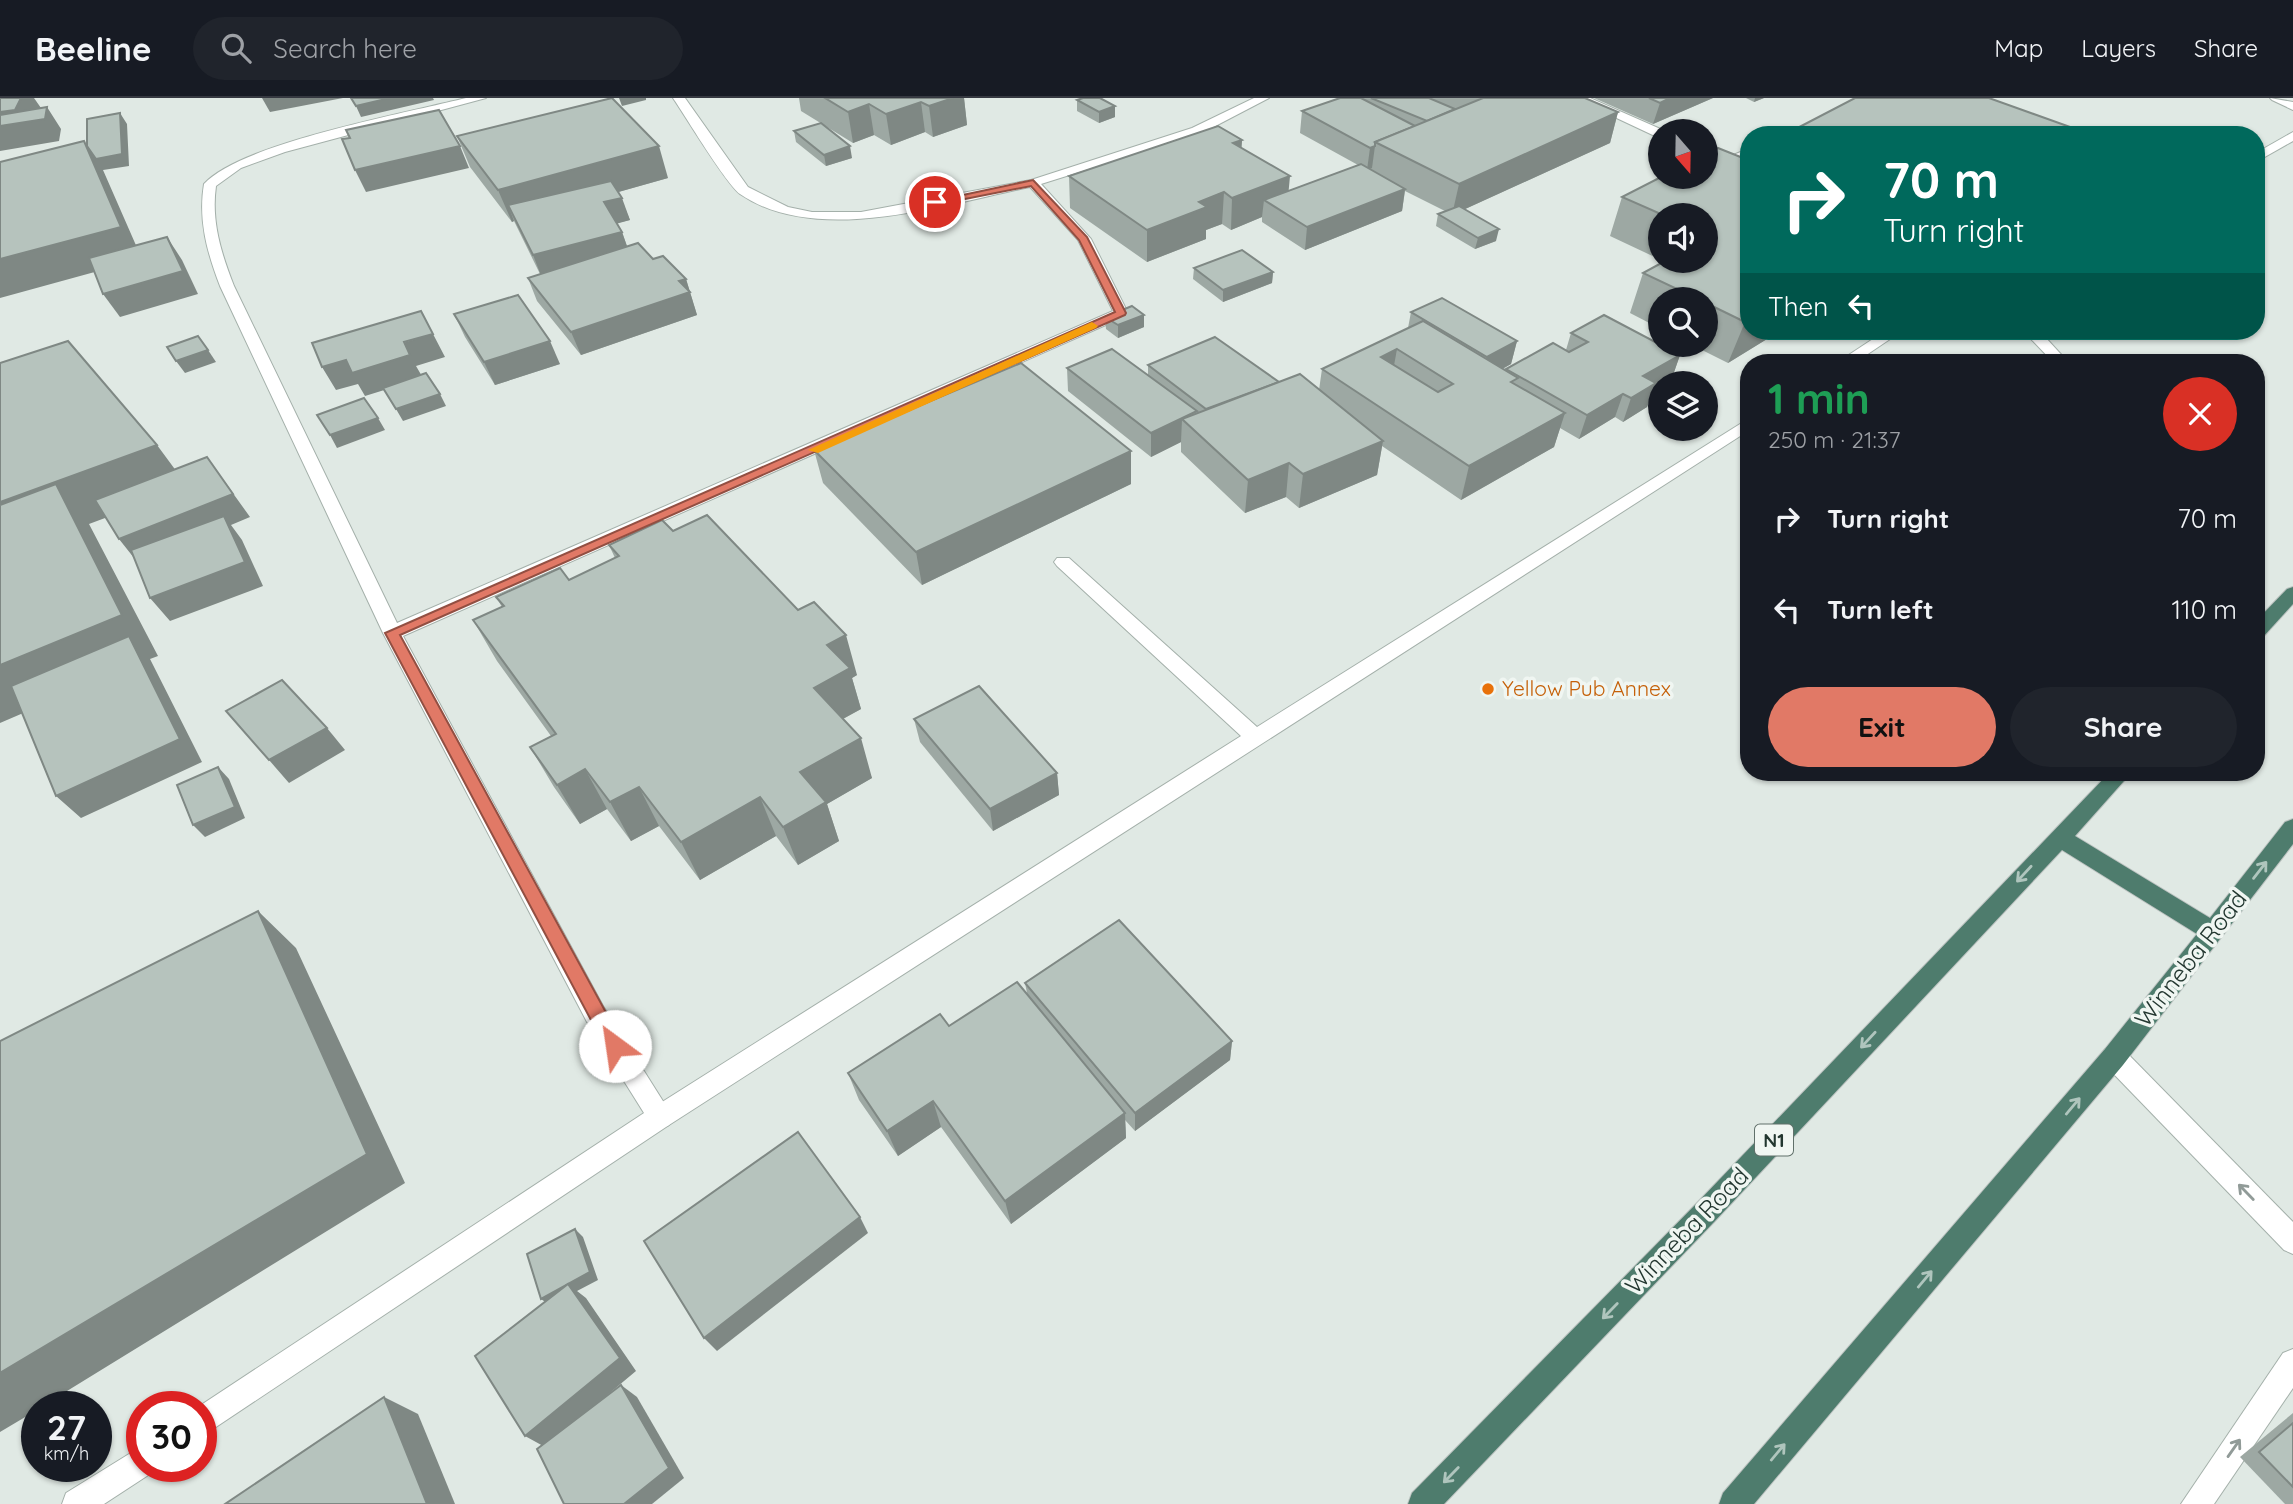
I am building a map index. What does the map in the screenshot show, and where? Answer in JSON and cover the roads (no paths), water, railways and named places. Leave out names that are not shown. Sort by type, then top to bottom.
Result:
[{"type":"highway","points":[[2265,623],[2293,593]]},
{"type":"highway","name":"Winneba Road","points":[[1423,1504],[1705,1213],[2113,781]]},
{"type":"highway","name":"Winneba Road","points":[[1734,1504],[2114,1057],[2293,828]]},
{"type":"highway","points":[[2059,837],[2212,931]]},
{"type":"street","points":[[481,98],[281,149],[237,165],[210,184],[206,204],[213,249],[227,286],[392,633],[595,1014],[660,1117]]},
{"type":"street","points":[[679,98],[743,190],[783,210],[812,216],[861,216],[1033,183],[1196,131],[1263,98]]},
{"type":"street","points":[[1580,98],[1648,128]]},
{"type":"street","points":[[2276,98],[2293,106]]},
{"type":"street","points":[[2265,153],[2293,136]]},
{"type":"street","points":[[1718,163],[1721,165],[1740,157]]},
{"type":"street","points":[[392,633],[1121,313],[1084,239],[1033,183]]},
{"type":"street","points":[[1859,354],[1881,340]]},
{"type":"street","points":[[2040,340],[2053,354]]},
{"type":"street","points":[[217,1411],[660,1117],[1740,429]]},
{"type":"street","points":[[1063,562],[1256,738]]},
{"type":"street","points":[[2114,1057],[2293,1241]]},
{"type":"street","points":[[2196,1504],[2293,1363]]},
{"type":"street","points":[[77,1504],[126,1472]]},
{"type":"place","name":"Yellow Pub Annex","points":[[1488,689]]}]
